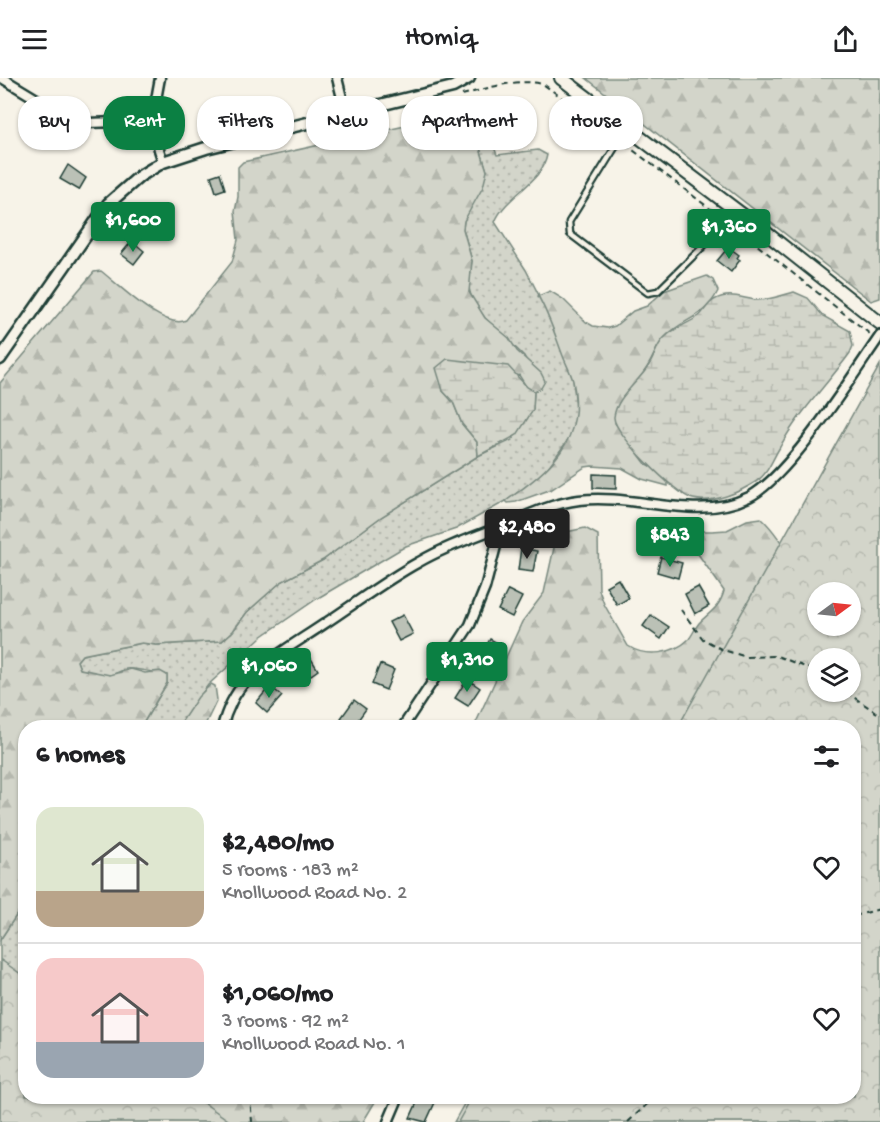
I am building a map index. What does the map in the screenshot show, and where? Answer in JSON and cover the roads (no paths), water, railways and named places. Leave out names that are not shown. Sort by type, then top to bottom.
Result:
[{"type":"main road","points":[[561,78],[585,96]]},
{"type":"main road","points":[[643,140],[738,211],[880,323]]},
{"type":"street","points":[[2,78],[68,118],[87,123],[103,123]]},
{"type":"street","points":[[157,96],[160,78]]},
{"type":"street","points":[[338,78],[342,96]]},
{"type":"street","points":[[389,103],[453,87],[470,78]]},
{"type":"street","points":[[0,359],[108,204],[140,176],[163,162],[206,148],[306,124]]},
{"type":"street","points":[[159,150],[163,162]]},
{"type":"street","points":[[225,720],[241,687],[273,659],[420,561],[542,509],[579,500],[633,500],[706,508],[730,505],[747,498],[768,484],[793,457],[880,336]]},
{"type":"street","points":[[407,720],[470,625],[485,588],[501,527]]},
{"type":"street","points":[[388,1122],[396,1104]]},
{"type":"lane","points":[[613,150],[569,222],[570,234],[648,293],[658,291],[738,211]]}]
